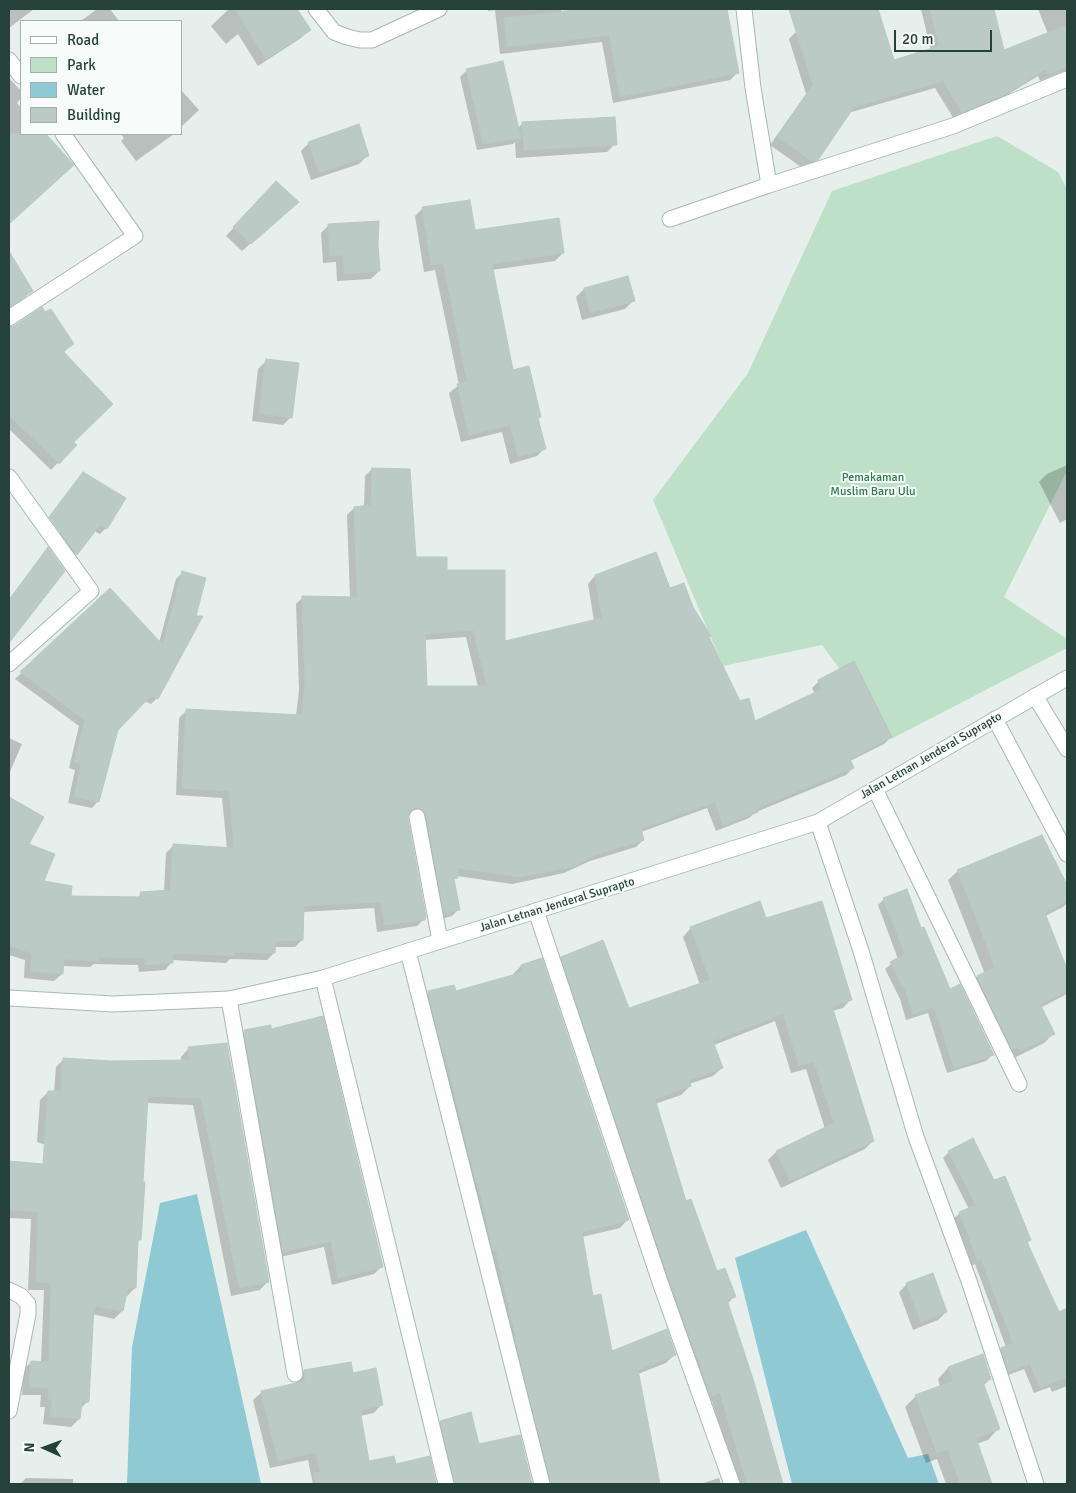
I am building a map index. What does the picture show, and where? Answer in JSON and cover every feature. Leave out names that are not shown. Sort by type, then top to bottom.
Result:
[{"type":"street","points":[[316,9],[334,32],[360,40],[372,40],[439,9]]},
{"type":"street","points":[[744,9],[753,88],[770,185]]},
{"type":"street","points":[[9,60],[20,75]]},
{"type":"street","points":[[670,219],[953,126],[1067,79]]},
{"type":"street","points":[[9,318],[135,236],[64,135]]},
{"type":"street","points":[[9,477],[91,591],[9,664]]},
{"type":"street","name":"Jalan Letnan Jenderal Suprapto","points":[[9,998],[113,1004],[229,999],[324,978],[818,822],[1067,678]]},
{"type":"street","points":[[1035,696],[1067,749]]},
{"type":"street","points":[[995,719],[1067,854]]},
{"type":"street","points":[[875,789],[1019,1084]]},
{"type":"street","points":[[417,817],[440,941]]},
{"type":"street","points":[[818,822],[860,951],[916,1137],[969,1281],[1036,1484]]},
{"type":"street","points":[[536,911],[663,1291],[732,1484]]},
{"type":"street","points":[[408,951],[542,1484]]},
{"type":"street","points":[[324,978],[446,1484]]},
{"type":"street","points":[[229,999],[295,1374]]},
{"type":"street","points":[[9,1290],[21,1296],[28,1304],[28,1314],[9,1410]]},
{"type":"green space","name":"Pemakaman Muslim Baru Ulu","points":[[997,136],[1058,172],[1067,189],[1067,471],[1004,597],[1067,639],[1067,648],[891,739],[822,645],[723,666],[653,500],[748,373],[832,191]]},
{"type":"water","points":[[197,1194],[261,1484],[127,1484],[132,1347],[160,1203]]},
{"type":"water","points":[[806,1230],[908,1458],[928,1454],[939,1484],[792,1484],[735,1258]]},
{"type":"building","points":[[235,9],[297,9],[311,30],[266,59]]},
{"type":"building","points":[[583,9],[727,9],[739,73],[620,97],[609,35],[507,47],[504,18]]},
{"type":"building","points":[[789,9],[878,9],[894,60],[939,46],[930,9],[994,9],[1004,50],[1067,25],[1067,67],[1048,74],[1046,69],[1006,94],[962,112],[943,81],[854,107],[818,160],[812,161],[777,137],[813,85]]},
{"type":"building","points":[[503,61],[521,138],[483,144],[466,69]]},
{"type":"building","points":[[615,117],[617,145],[524,150],[522,122]]},
{"type":"building","points":[[359,124],[369,156],[319,173],[308,142]]},
{"type":"building","points":[[9,134],[47,135],[74,165],[9,224]]},
{"type":"building","points":[[276,181],[299,202],[251,244],[233,227]]},
{"type":"building","points":[[470,200],[475,230],[559,218],[564,253],[492,264],[513,370],[529,366],[541,417],[538,418],[546,449],[518,457],[510,425],[469,435],[457,384],[467,381],[443,263],[431,265],[422,207]]},
{"type":"building","points":[[379,221],[380,271],[345,274],[343,255],[330,256],[328,224]]},
{"type":"building","points":[[9,251],[33,291],[9,307]]},
{"type":"building","points":[[628,276],[635,301],[590,313],[584,288]]},
{"type":"building","points":[[42,307],[45,312],[51,309],[74,344],[63,351],[113,404],[74,442],[77,445],[59,464],[9,415],[9,327],[14,326]]},
{"type":"building","points":[[266,359],[299,363],[292,418],[259,413]]},
{"type":"building","points":[[372,468],[410,469],[416,557],[447,557],[447,570],[505,570],[505,641],[602,618],[595,575],[656,552],[670,588],[684,583],[693,607],[711,636],[709,637],[740,701],[749,698],[755,721],[822,689],[818,680],[854,661],[892,737],[850,759],[854,768],[757,808],[758,812],[723,825],[715,802],[641,828],[644,840],[598,854],[572,867],[520,877],[457,868],[458,878],[454,879],[460,910],[444,913],[426,815],[421,808],[415,808],[408,813],[408,819],[425,920],[384,925],[381,902],[304,906],[303,940],[276,941],[275,953],[235,952],[234,956],[173,953],[173,963],[145,965],[145,958],[99,957],[99,961],[64,959],[63,974],[30,971],[32,953],[9,946],[9,797],[44,817],[29,844],[55,854],[44,881],[72,886],[71,896],[141,897],[140,892],[170,890],[173,844],[234,848],[229,791],[182,788],[186,709],[302,715],[305,682],[302,596],[357,597],[354,507],[371,505]],"holes":[[[473,630],[487,686],[427,686],[425,634]]]},
{"type":"building","points":[[83,472],[126,498],[107,529],[100,525],[77,555],[49,517]]},
{"type":"building","points":[[48,547],[65,571],[9,643],[9,600]]},
{"type":"building","points":[[182,571],[206,578],[196,616],[203,616],[158,699],[151,696],[118,730],[99,802],[74,797],[81,764],[74,762],[85,720],[20,672],[110,588],[163,645]]},
{"type":"building","points":[[1042,835],[1067,885],[1067,901],[1045,913],[1067,969],[1067,991],[1040,1004],[1055,1034],[1020,1051],[1018,1047],[1012,1049],[977,976],[995,967],[957,870]]},
{"type":"building","points":[[907,889],[921,928],[924,927],[950,989],[960,984],[994,1055],[954,1068],[934,1007],[913,1014],[906,992],[890,962],[905,954],[883,898]]},
{"type":"building","points":[[760,901],[766,918],[822,901],[852,1000],[832,1006],[874,1141],[790,1181],[776,1151],[834,1123],[814,1061],[799,1066],[783,1014],[713,1041],[723,1068],[689,1080],[691,1086],[655,1099],[686,1201],[691,1199],[717,1271],[725,1268],[736,1297],[727,1300],[754,1382],[783,1484],[747,1484],[720,1393],[711,1396],[669,1279],[561,957],[603,940],[629,1008],[710,980],[690,927]]},
{"type":"building","points":[[542,958],[629,1220],[582,1232],[593,1296],[601,1294],[612,1351],[667,1329],[676,1355],[638,1370],[660,1484],[551,1484],[515,1338],[496,1250],[493,1251],[478,1182],[476,1183],[428,991],[454,985],[456,991],[523,972],[521,965]]},
{"type":"building","points":[[323,1016],[383,1267],[338,1278],[331,1241],[283,1252],[244,1030],[271,1025],[271,1029]]},
{"type":"building","points":[[227,1043],[269,1282],[239,1288],[201,1098],[148,1096],[143,1182],[145,1182],[141,1240],[138,1240],[136,1288],[128,1288],[123,1311],[94,1306],[89,1402],[82,1402],[80,1419],[50,1416],[52,1400],[48,1400],[49,1388],[29,1387],[31,1361],[49,1362],[51,1283],[36,1282],[38,1212],[9,1210],[9,1161],[43,1164],[48,1091],[61,1091],[63,1058],[112,1061],[189,1060],[188,1047]]},
{"type":"building","points":[[973,1138],[994,1180],[1005,1176],[1031,1240],[1027,1242],[1059,1312],[1067,1308],[1067,1377],[1040,1388],[1030,1363],[1009,1372],[1001,1348],[1013,1343],[981,1259],[978,1261],[959,1212],[976,1205],[948,1151]]},
{"type":"building","points":[[933,1273],[947,1312],[921,1322],[906,1283]]},
{"type":"building","points":[[983,1354],[991,1379],[983,1382],[1000,1429],[976,1438],[992,1484],[960,1484],[948,1449],[937,1453],[915,1395],[953,1381],[948,1367]]},
{"type":"building","points":[[351,1362],[353,1373],[376,1368],[383,1405],[360,1410],[369,1461],[394,1456],[396,1464],[430,1456],[436,1484],[315,1484],[314,1473],[320,1472],[316,1452],[278,1461],[261,1391],[305,1381],[304,1370]]},
{"type":"building","points":[[471,1412],[479,1444],[520,1435],[532,1484],[455,1484],[440,1421]]}]
